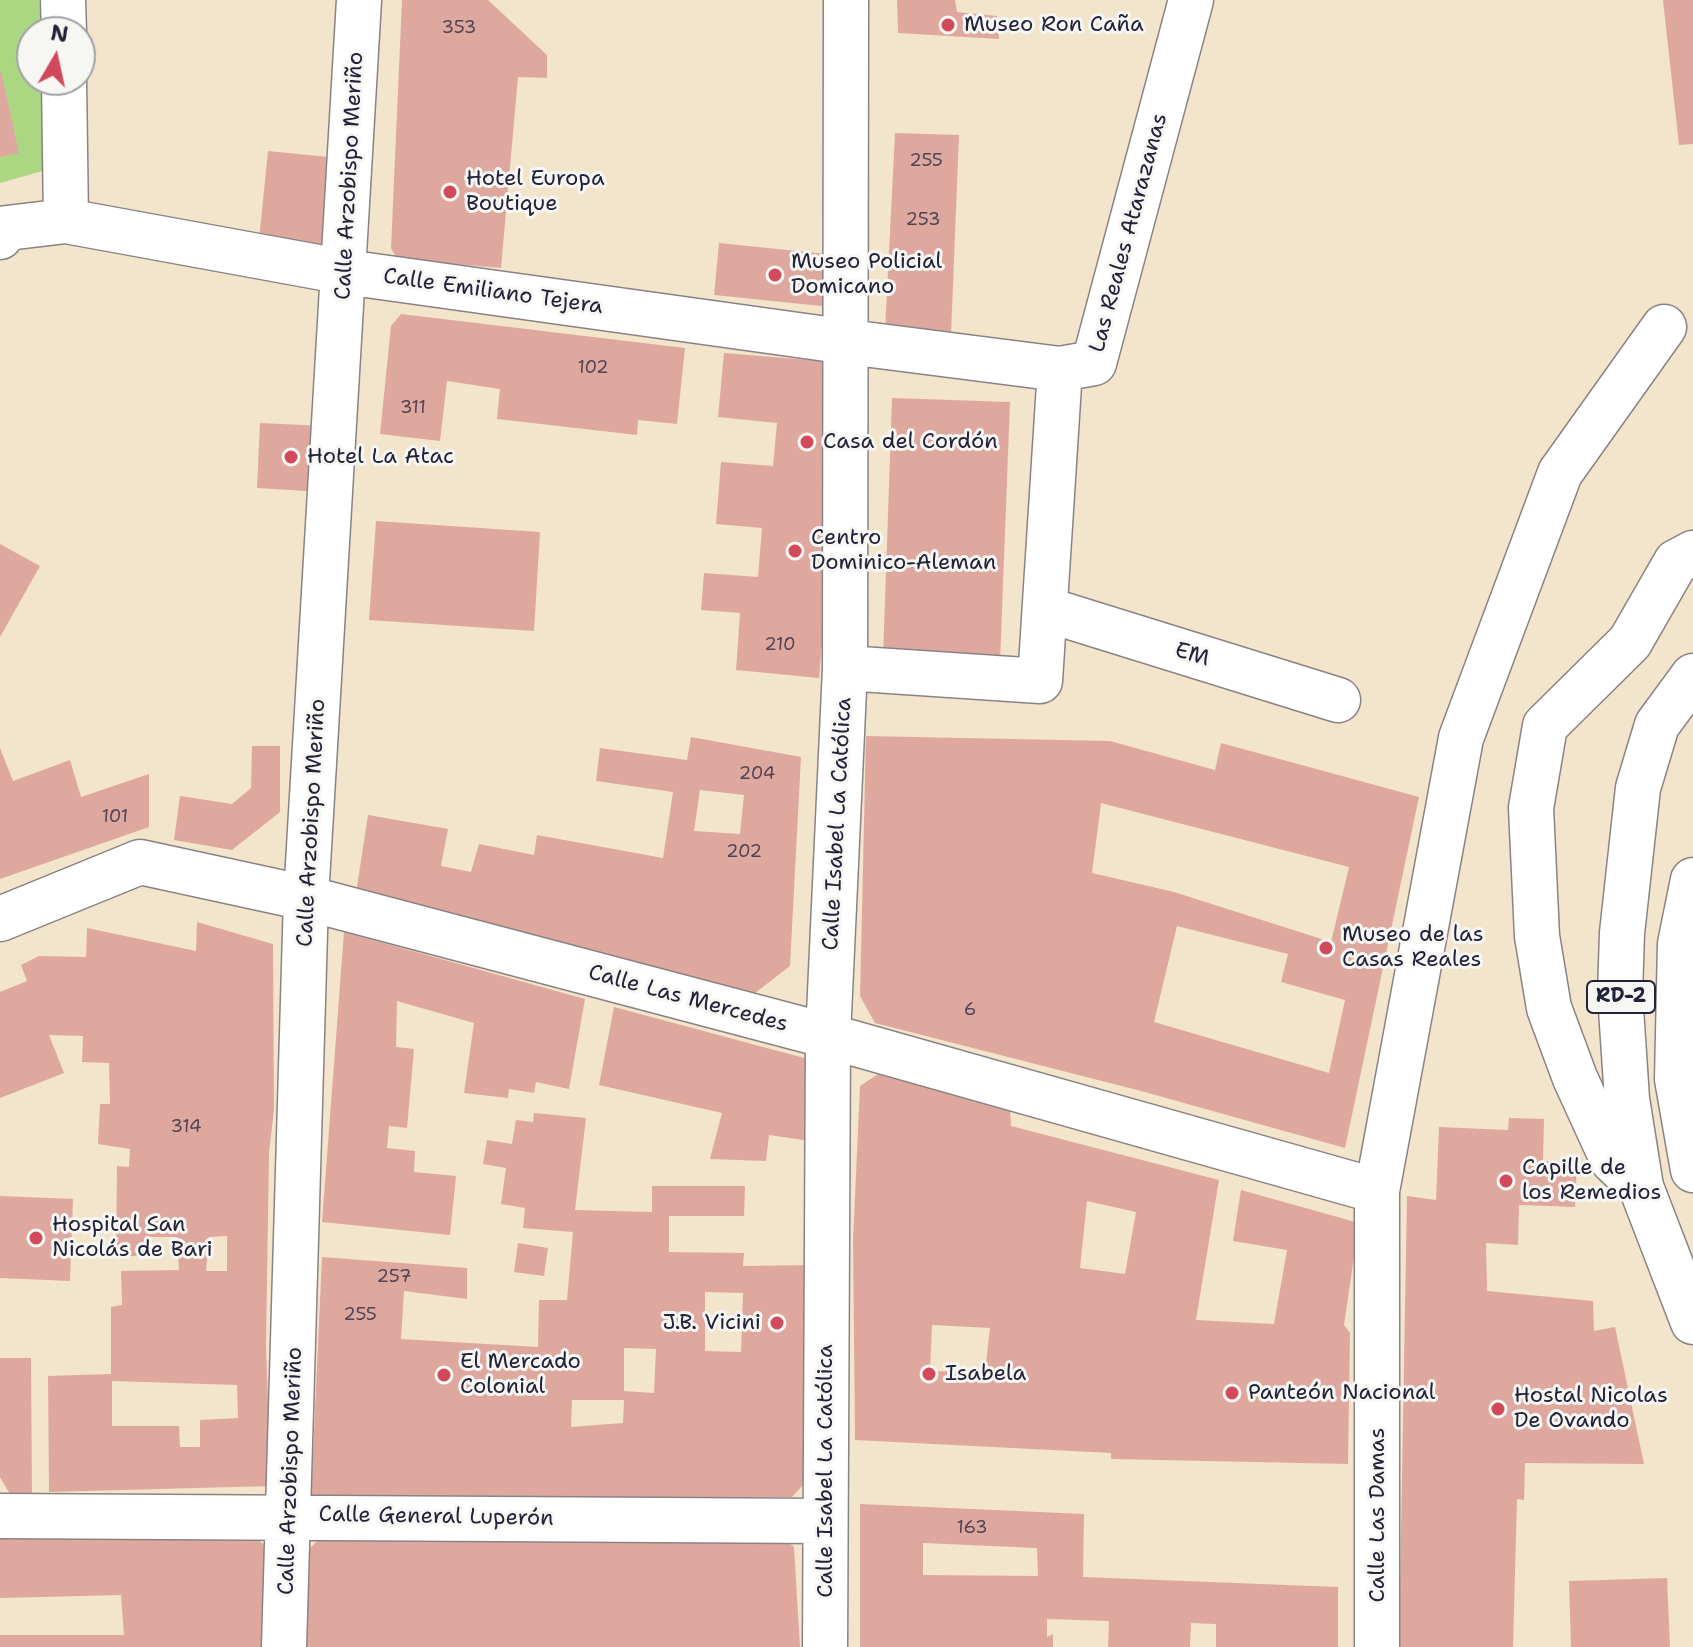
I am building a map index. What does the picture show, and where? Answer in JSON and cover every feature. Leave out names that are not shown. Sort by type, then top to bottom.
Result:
[{"type":"street","name":"Calle Arzobispo Meriño","points":[[284,1647],[306,898],[359,0]]},
{"type":"street","name":"Calle Isabel La Católica","points":[[825,1647],[828,1036],[845,668],[848,342],[846,0]]},
{"type":"street","name":"Las Reales Atarazanas","points":[[845,668],[1040,681],[1060,369],[1094,363],[1191,0]]},
{"type":"street","points":[[64,96],[66,221]]},
{"type":"street","name":"Calle Emiliano Tejera","points":[[0,237],[7,228],[66,221],[345,272],[1060,369]]},
{"type":"street","name":"Calle Las Damas","points":[[1377,1647],[1377,1191],[1461,738],[1560,473],[1664,327]]},
{"type":"street","points":[[1641,1187],[1613,1161],[1575,1078],[1549,1008],[1537,936],[1531,808],[1545,726],[1630,642],[1676,562],[1693,553]]},
{"type":"street","name":"EM","points":[[1045,609],[1338,700]]},
{"type":"street","name":"RD-2","points":[[1693,676],[1657,725],[1638,788],[1622,933],[1620,994],[1626,1085],[1641,1187],[1693,1322]]},
{"type":"street","name":"Calle Las Mercedes","points":[[0,919],[140,862],[306,898],[828,1036],[1377,1191]]},
{"type":"street","name":"RD-2","points":[[1693,880],[1680,944],[1677,1079],[1693,1170]]},
{"type":"street","name":"Calle General Luperón","points":[[0,1516],[825,1521]]},
{"type":"green space","points":[[0,0],[39,0],[42,16],[16,16],[16,96],[53,96],[63,165],[0,183]]},
{"type":"building","points":[[402,0],[488,0],[547,55],[547,78],[518,77],[501,268],[397,259],[391,248]]},
{"type":"building","name":"Museo Ron Caña","points":[[897,0],[955,0],[957,12],[997,16],[999,39],[898,33]]},
{"type":"building","points":[[1663,0],[1693,0],[1693,144],[1679,145]]},
{"type":"building","points":[[0,72],[19,153],[0,157]]},
{"type":"building","points":[[895,133],[959,135],[951,335],[885,331]]},
{"type":"building","points":[[268,151],[338,158],[329,248],[259,240]]},
{"type":"building","name":"Museo Policial Domicano","points":[[719,243],[836,255],[831,307],[714,295]]},
{"type":"building","points":[[401,314],[685,348],[677,424],[638,420],[637,435],[497,419],[500,389],[447,381],[440,441],[380,434],[391,326]]},
{"type":"building","points":[[724,353],[846,363],[819,678],[736,670],[740,613],[701,610],[704,573],[758,577],[762,528],[716,524],[721,462],[773,466],[777,423],[718,417]]},
{"type":"building","points":[[892,398],[1010,402],[1000,662],[883,658]]},
{"type":"building","name":"Hotel La Atac","points":[[260,423],[325,426],[322,492],[257,488]]},
{"type":"building","points":[[376,521],[540,532],[534,631],[369,620]]},
{"type":"building","points":[[0,544],[40,566],[0,637]]},
{"type":"building","points":[[866,736],[1110,741],[1215,770],[1221,743],[1419,797],[1345,1148],[1141,1091],[875,1023],[860,996]],"holes":[[[1101,803],[1349,867],[1331,942],[1174,892],[1092,873]],[[1177,926],[1288,954],[1281,982],[1345,1000],[1329,1073],[1154,1022]]]},
{"type":"building","points":[[691,737],[801,757],[790,966],[755,993],[356,893],[368,815],[448,829],[441,866],[471,872],[479,844],[534,855],[537,835],[663,858],[673,792],[596,781],[600,748],[687,760]],"holes":[[[700,790],[744,795],[740,834],[694,831]]]},
{"type":"building","points":[[252,746],[280,746],[280,812],[232,850],[174,840],[180,796],[232,804],[251,788]]},
{"type":"building","points":[[0,748],[13,781],[70,760],[81,797],[149,774],[149,827],[0,879]]},
{"type":"building","points":[[197,922],[273,944],[274,1109],[269,1153],[266,1347],[271,1486],[49,1492],[48,1376],[111,1374],[111,1307],[122,1305],[121,1271],[179,1270],[177,1237],[146,1237],[146,1256],[116,1256],[117,1166],[129,1167],[130,1149],[98,1144],[100,1104],[110,1104],[109,1063],[82,1062],[83,1036],[49,1035],[64,1073],[0,1098],[0,992],[27,981],[21,965],[39,956],[86,957],[87,928],[196,951]],"holes":[[[227,1236],[227,1271],[206,1271],[209,1237]],[[112,1381],[237,1385],[238,1418],[200,1420],[200,1447],[180,1447],[179,1426],[112,1426]]]},
{"type":"building","points":[[344,932],[585,999],[569,1089],[536,1082],[534,1093],[509,1089],[508,1098],[464,1093],[474,1023],[397,1001],[396,1047],[414,1049],[407,1128],[389,1126],[387,1148],[415,1151],[414,1172],[456,1176],[450,1235],[322,1222]]},
{"type":"building","points":[[614,1007],[808,1059],[810,1141],[769,1135],[766,1161],[710,1159],[722,1113],[599,1085]]},
{"type":"building","points":[[881,1072],[1010,1111],[1011,1126],[1219,1180],[1196,1320],[1274,1324],[1287,1250],[1233,1241],[1241,1190],[1359,1223],[1344,1325],[1350,1333],[1348,1464],[1111,1459],[1111,1453],[855,1440],[853,1241],[860,1086]],"holes":[[[1087,1201],[1136,1212],[1125,1274],[1080,1268]],[[932,1325],[990,1328],[985,1372],[930,1371]]]},
{"type":"building","points":[[534,1113],[586,1118],[575,1210],[652,1212],[652,1186],[745,1186],[744,1216],[669,1216],[669,1252],[744,1253],[743,1266],[814,1265],[803,1485],[792,1497],[311,1497],[322,1257],[467,1268],[467,1299],[404,1291],[401,1339],[538,1347],[539,1300],[567,1300],[573,1232],[523,1228],[525,1208],[501,1204],[506,1168],[483,1164],[487,1140],[512,1144],[516,1120],[533,1122]],"holes":[[[705,1292],[743,1293],[741,1352],[705,1351]],[[624,1348],[656,1349],[654,1393],[624,1391]],[[572,1400],[624,1400],[623,1423],[571,1427]]]},
{"type":"building","points":[[1509,1118],[1544,1119],[1543,1161],[1577,1162],[1575,1207],[1519,1205],[1518,1245],[1486,1243],[1487,1291],[1593,1301],[1594,1331],[1615,1327],[1644,1464],[1525,1463],[1524,1500],[1517,1499],[1513,1647],[1399,1647],[1407,1196],[1436,1200],[1439,1127],[1508,1130]]},
{"type":"building","name":"Hospital San Nicolás de Bari","points":[[0,1196],[73,1199],[70,1281],[0,1278]]},
{"type":"building","points":[[518,1243],[548,1248],[544,1276],[514,1272]]},
{"type":"building","points":[[0,1358],[31,1358],[32,1494],[10,1494],[0,1477]]},
{"type":"building","points":[[860,1504],[1084,1514],[1083,1577],[1338,1587],[1338,1647],[1216,1647],[1216,1624],[1191,1623],[1190,1647],[1108,1647],[1109,1621],[1047,1619],[1047,1637],[1053,1634],[1053,1647],[860,1647]],"holes":[[[923,1543],[1037,1548],[1038,1576],[923,1575]]]},
{"type":"building","points":[[251,1533],[267,1548],[263,1647],[0,1647],[0,1635],[124,1635],[121,1595],[0,1598],[0,1538]]},
{"type":"building","points":[[325,1533],[782,1537],[794,1547],[800,1647],[304,1647],[310,1548]]},
{"type":"building","points":[[1667,1578],[1670,1647],[1571,1647],[1569,1581]]},
{"type":"place","name":"Museo Ron Caña","points":[[948,25]]},
{"type":"place","name":"Hotel Europa Boutique","points":[[450,192]]},
{"type":"place","name":"Museo Policial Domicano","points":[[775,275]]},
{"type":"place","name":"Casa del Cordón","points":[[807,442]]},
{"type":"place","name":"Hotel La Atac","points":[[291,457]]},
{"type":"place","name":"Centro Dominico-Aleman","points":[[795,551]]},
{"type":"place","name":"Museo de las Casas Reales","points":[[1326,948]]},
{"type":"place","name":"Capille de los Remedios","points":[[1506,1181]]},
{"type":"place","name":"Hospital San Nicolás de Bari","points":[[36,1238]]},
{"type":"place","name":"J.B. Vicini","points":[[777,1323]]},
{"type":"place","name":"Isabela","points":[[929,1374]]},
{"type":"place","name":"El Mercado Colonial","points":[[444,1375]]},
{"type":"place","name":"Panteón Nacional","points":[[1232,1393]]},
{"type":"place","name":"Hostal Nicolas De Ovando","points":[[1498,1409]]}]
